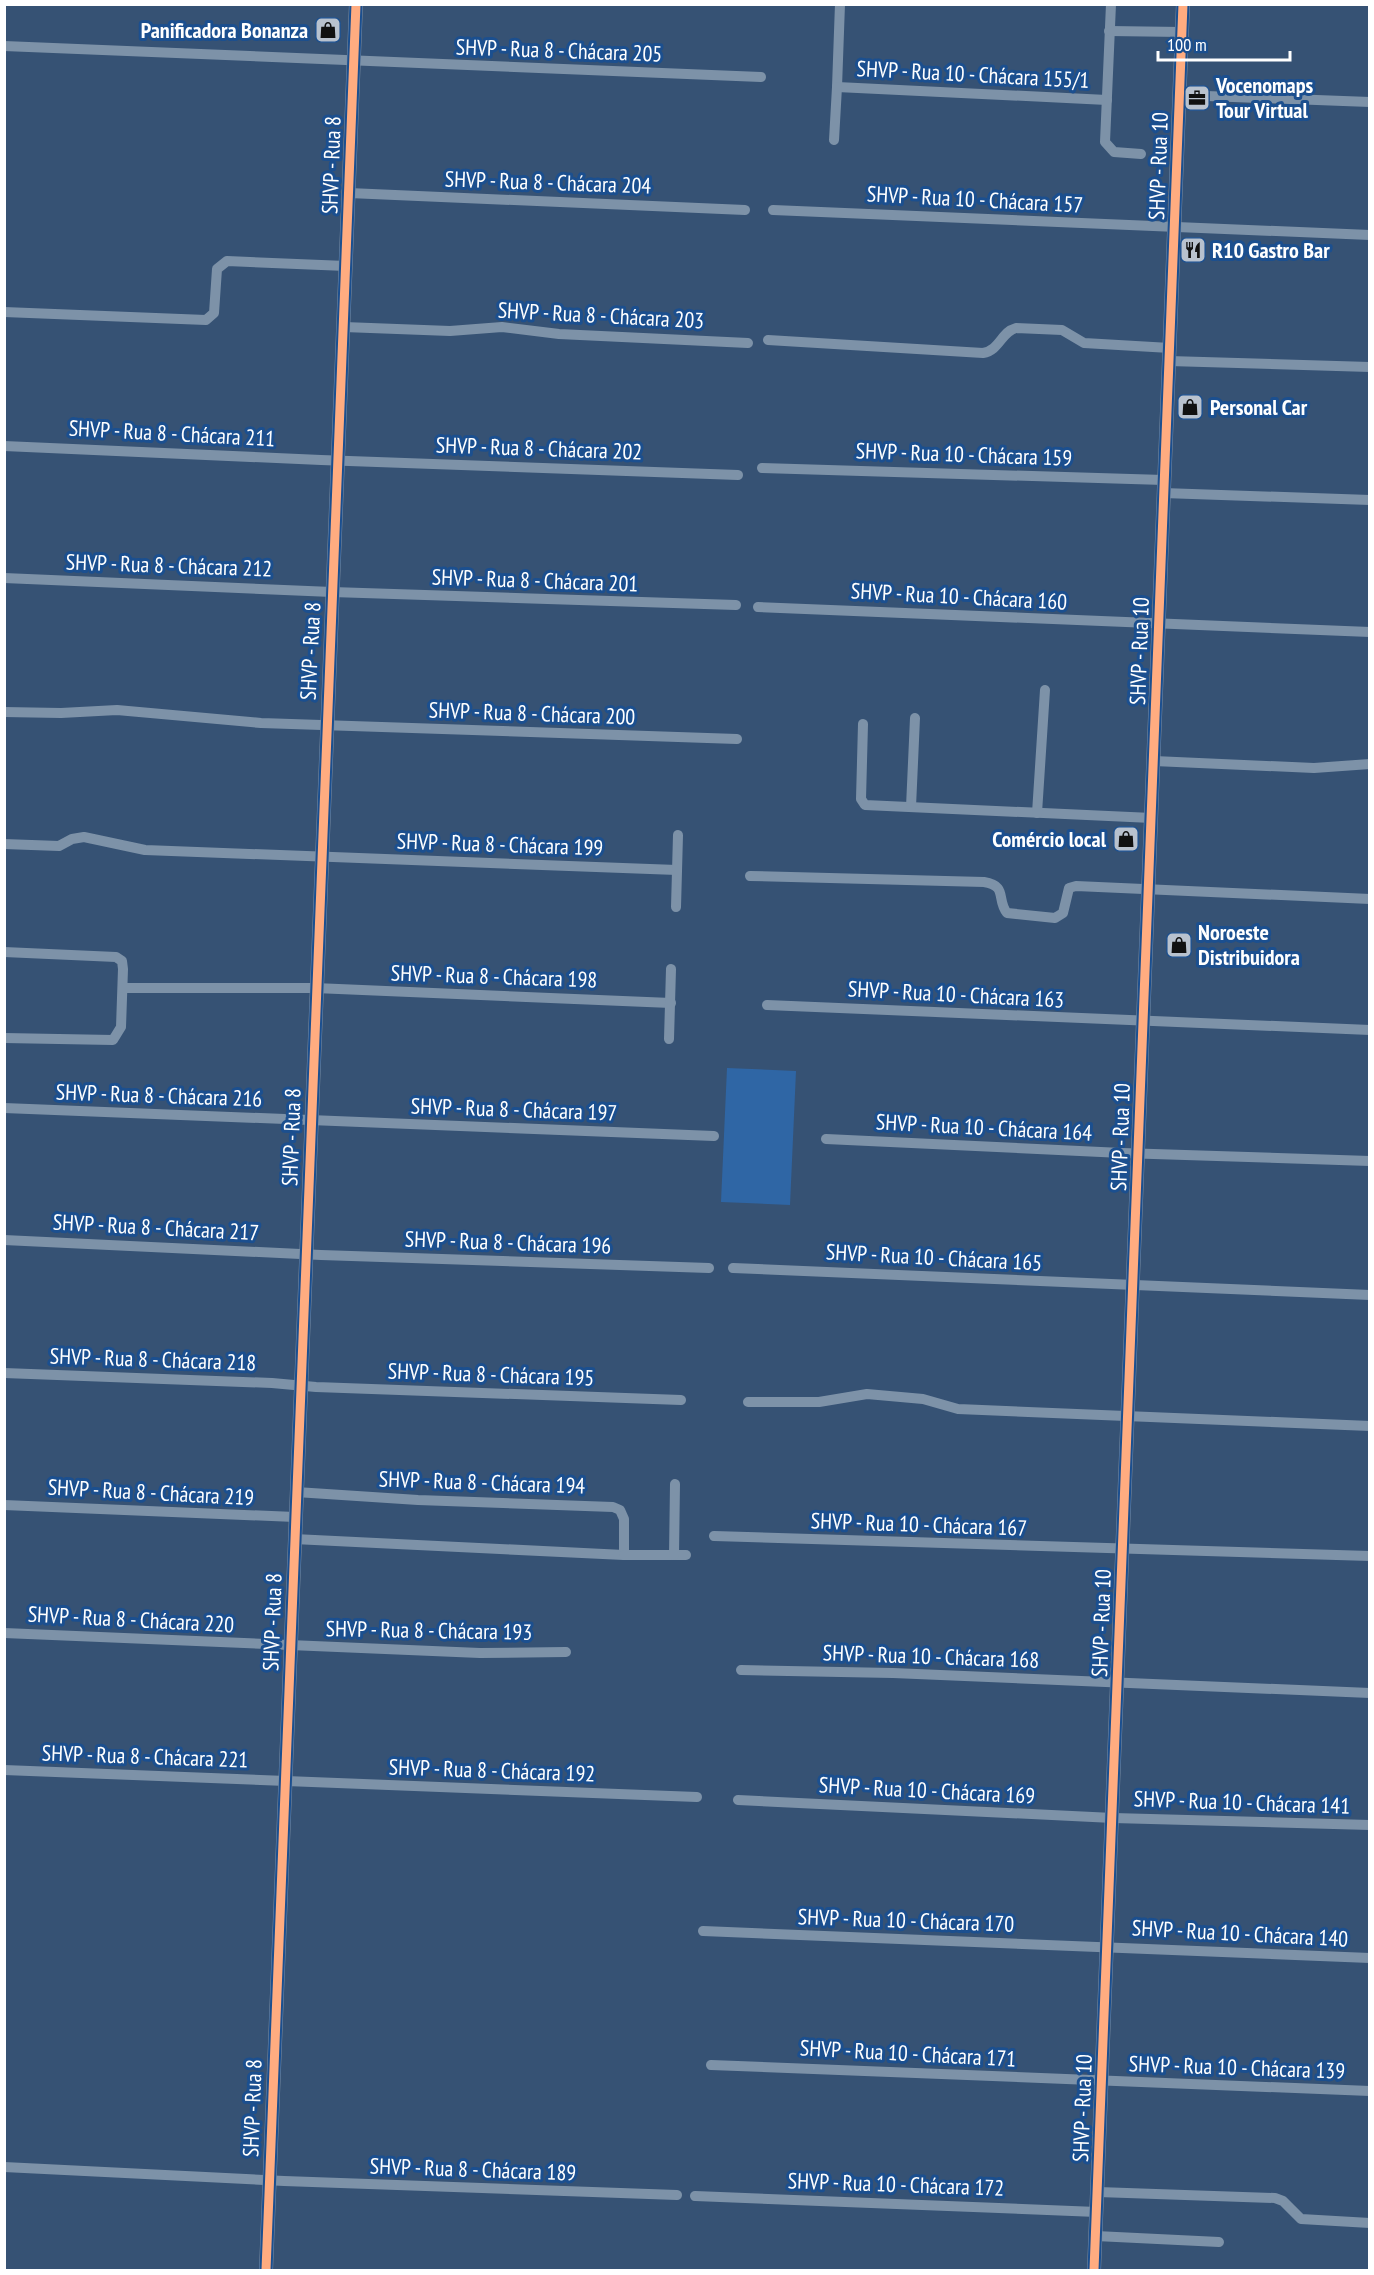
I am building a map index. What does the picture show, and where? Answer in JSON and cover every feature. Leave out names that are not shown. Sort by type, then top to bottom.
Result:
[{"type":"street","name":"SHVP - Rua 8","points":[[266,2271],[312,1120],[315,988],[356,4]]},
{"type":"street","name":"SHVP - Rua 10 - Chácara 155/1","points":[[834,140],[840,4]]},
{"type":"street","name":"SHVP - Rua 10 - Chácara 155/1","points":[[1111,4],[1105,142],[1114,152],[1141,154]]},
{"type":"street","name":"SHVP - Rua 10","points":[[1094,2271],[1119,1682],[1183,4]]},
{"type":"street","points":[[1109,31],[1182,32]]},
{"type":"street","name":"SHVP - Rua 8 - Chácara 205","points":[[4,46],[761,77]]},
{"type":"street","name":"SHVP - Rua 10 - Chácara 155/1","points":[[837,87],[1107,100]]},
{"type":"street","points":[[1180,95],[1370,102]]},
{"type":"street","name":"SHVP - Rua 8 - Chácara 204","points":[[349,193],[745,210]]},
{"type":"street","name":"SHVP - Rua 10 - Chácara 157","points":[[773,210],[1370,235]]},
{"type":"street","points":[[4,312],[206,320],[214,314],[217,269],[227,261],[346,266]]},
{"type":"street","name":"SHVP - Rua 8 - Chácara 203","points":[[344,327],[450,331],[502,327],[570,335],[748,343]]},
{"type":"street","points":[[768,340],[983,352],[995,348],[1009,329],[1062,330],[1084,343],[1170,354],[1370,367]]},
{"type":"street","name":"SHVP - Rua 8 - Chácara 211","points":[[4,446],[338,460]]},
{"type":"street","name":"SHVP - Rua 8 - Chácara 202","points":[[338,460],[738,475]]},
{"type":"street","name":"SHVP - Rua 10 - Chácara 159","points":[[762,468],[1164,486],[1370,500]]},
{"type":"street","name":"SHVP - Rua 8 - Chácara 212","points":[[4,578],[332,592]]},
{"type":"street","name":"SHVP - Rua 8 - Chácara 201","points":[[332,592],[736,604]]},
{"type":"street","name":"SHVP - Rua 10 - Chácara 160","points":[[758,607],[1370,632]]},
{"type":"street","points":[[1037,813],[1045,690]]},
{"type":"street","name":"SHVP - Rua 8 - Chácara 200","points":[[4,712],[61,713],[117,710],[164,713],[202,720],[326,726],[342,724],[737,739]]},
{"type":"street","points":[[911,807],[915,718]]},
{"type":"street","points":[[863,724],[861,801],[868,806],[1152,818]]},
{"type":"street","points":[[1154,761],[1314,768],[1370,764]]},
{"type":"street","points":[[676,907],[678,835]]},
{"type":"street","name":"SHVP - Rua 8 - Chácara 199","points":[[4,844],[59,846],[72,839],[84,837],[145,850],[677,870]]},
{"type":"street","points":[[750,876],[984,882],[994,884],[999,888],[1003,908],[1007,913],[1054,918],[1063,913],[1067,892],[1072,887],[1370,899]]},
{"type":"street","points":[[4,952],[116,957],[123,964],[121,1027],[113,1040],[4,1038]]},
{"type":"street","points":[[669,1039],[671,969]]},
{"type":"street","name":"SHVP - Rua 8 - Chácara 198","points":[[123,988],[315,988],[671,1003]]},
{"type":"street","name":"SHVP - Rua 10 - Chácara 163","points":[[767,1005],[1370,1030]]},
{"type":"street","name":"SHVP - Rua 8 - Chácara 216","points":[[4,1108],[312,1120]]},
{"type":"street","name":"SHVP - Rua 8 - Chácara 197","points":[[312,1120],[714,1136]]},
{"type":"street","name":"SHVP - Rua 10 - Chácara 164","points":[[826,1139],[1370,1161]]},
{"type":"street","name":"SHVP - Rua 8 - Chácara 217","points":[[4,1240],[306,1254]]},
{"type":"street","name":"SHVP - Rua 8 - Chácara 196","points":[[306,1254],[709,1268]]},
{"type":"street","name":"SHVP - Rua 10 - Chácara 165","points":[[733,1268],[1370,1295]]},
{"type":"street","name":"SHVP - Rua 8 - Chácara 218","points":[[4,1373],[300,1384]]},
{"type":"street","name":"SHVP - Rua 8 - Chácara 195","points":[[300,1384],[316,1387],[681,1400]]},
{"type":"street","points":[[748,1402],[819,1402],[867,1394],[923,1399],[958,1409],[1370,1426]]},
{"type":"street","points":[[674,1555],[675,1484]]},
{"type":"street","name":"SHVP - Rua 8 - Chácara 194","points":[[296,1492],[418,1500],[613,1507],[622,1513],[624,1555]]},
{"type":"street","name":"SHVP - Rua 8 - Chácara 219","points":[[4,1505],[295,1517]]},
{"type":"street","name":"SHVP - Rua 10 - Chácara 167","points":[[714,1536],[1370,1556]]},
{"type":"street","points":[[294,1539],[624,1555],[686,1555]]},
{"type":"street","name":"SHVP - Rua 8 - Chácara 220","points":[[4,1633],[291,1646]]},
{"type":"street","name":"SHVP - Rua 8 - Chácara 193","points":[[291,1646],[480,1653],[566,1652]]},
{"type":"street","name":"SHVP - Rua 10 - Chácara 168","points":[[741,1670],[1119,1682],[1370,1693]]},
{"type":"street","name":"SHVP - Rua 8 - Chácara 221","points":[[4,1770],[285,1782]]},
{"type":"street","name":"SHVP - Rua 8 - Chácara 192","points":[[285,1782],[697,1797]]},
{"type":"street","name":"SHVP - Rua 10 - Chácara 169","points":[[738,1800],[1113,1818]]},
{"type":"street","name":"SHVP - Rua 10 - Chácara 141","points":[[1113,1818],[1370,1826]]},
{"type":"street","name":"SHVP - Rua 10 - Chácara 170","points":[[703,1932],[1108,1947]]},
{"type":"street","name":"SHVP - Rua 10 - Chácara 140","points":[[1108,1947],[1370,1958]]},
{"type":"street","name":"SHVP - Rua 10 - Chácara 171","points":[[711,2065],[1102,2081]]},
{"type":"street","name":"SHVP - Rua 10 - Chácara 139","points":[[1102,2081],[1370,2091]]},
{"type":"street","name":"SHVP - Rua 8 - Chácara 189","points":[[4,2167],[677,2195]]},
{"type":"street","points":[[1098,2192],[1275,2198],[1283,2201],[1301,2219],[1370,2223]]},
{"type":"street","name":"SHVP - Rua 10 - Chácara 172","points":[[695,2196],[1097,2212]]},
{"type":"street","points":[[1096,2236],[1219,2242]]},
{"type":"shaded area","points":[[727,1068],[796,1071],[790,1205],[721,1202]]},
{"type":"cycle path","points":[[266,2270],[356,4]]},
{"type":"cycle path","points":[[1094,2270],[1183,4]]},
{"type":"place","name":"Panificadora Bonanza","points":[[328,30]]},
{"type":"place","name":"Vocenomaps Tour Virtual","points":[[1197,98]]},
{"type":"place","name":"R10 Gastro Bar","points":[[1193,250]]},
{"type":"place","name":"Personal Car","points":[[1190,407]]},
{"type":"place","name":"Comércio local","points":[[1126,839]]},
{"type":"place","name":"Noroeste Distribuidora","points":[[1179,945]]}]
